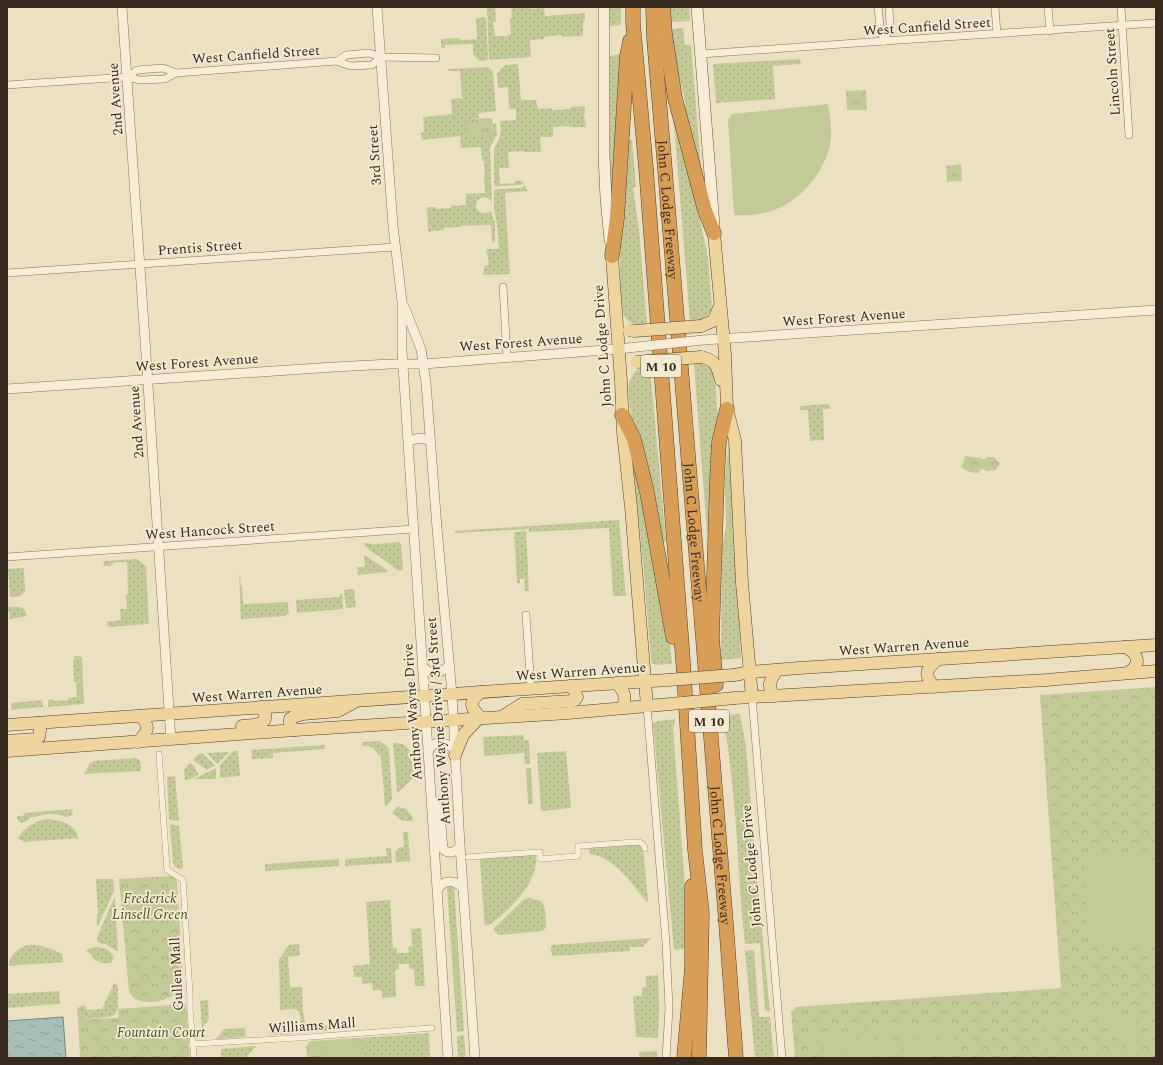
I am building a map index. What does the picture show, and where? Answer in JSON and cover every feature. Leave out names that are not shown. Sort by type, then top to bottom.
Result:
[{"type":"highway","name":"John C Lodge Freeway","points":[[633,7],[633,23],[645,160],[683,661],[695,850],[702,913],[699,1058]]},
{"type":"highway","name":"John C Lodge Freeway","points":[[653,7],[654,39],[735,1055]]},
{"type":"highway","points":[[663,7],[665,34],[675,98],[697,185],[714,233]]},
{"type":"highway","points":[[612,256],[617,218],[627,56],[633,23]]},
{"type":"highway","points":[[724,903],[730,871],[712,638],[719,442],[727,403]]},
{"type":"highway","points":[[622,415],[634,439],[647,492],[677,657],[683,661]]},
{"type":"highway","points":[[684,1058],[692,967],[692,871],[695,850]]},
{"type":"main road","name":"John C Lodge Drive","points":[[604,7],[604,156],[606,198],[612,256],[622,415],[647,706]]},
{"type":"main road","points":[[696,7],[706,116],[727,403]]},
{"type":"main road","points":[[615,315],[621,326],[634,331],[701,326],[713,321],[720,304]]},
{"type":"main road","points":[[621,381],[627,368],[636,362],[701,357],[710,358],[717,366],[727,403]]},
{"type":"main road","name":"John C Lodge Drive","points":[[727,403],[734,440],[752,697]]},
{"type":"main road","name":"West Warren Avenue","points":[[7,725],[531,688],[645,682],[777,670],[1156,645]]},
{"type":"main road","points":[[1125,647],[1133,652],[1137,660],[1133,673]]},
{"type":"main road","points":[[934,687],[928,679],[927,671],[938,659]]},
{"type":"main road","points":[[775,696],[769,686],[769,682],[777,670]]},
{"type":"main road","points":[[7,751],[295,730],[480,719],[735,698],[934,687],[1156,671]]},
{"type":"main road","points":[[1133,673],[1156,674]]},
{"type":"main road","points":[[617,683],[625,695],[623,708]]},
{"type":"main road","points":[[502,717],[522,704],[576,700],[576,694],[570,686]]},
{"type":"main road","points":[[480,719],[472,706],[472,700],[481,692]]},
{"type":"main road","points":[[295,730],[289,723],[290,719],[293,717],[303,714],[338,711],[356,701]]},
{"type":"main road","points":[[213,737],[216,731],[223,728],[256,725],[261,723],[265,718],[265,713],[261,707]]},
{"type":"main road","points":[[138,742],[147,732],[146,724],[140,716]]},
{"type":"main road","points":[[455,752],[464,735],[480,719]]},
{"type":"main road","points":[[7,740],[36,739],[40,735],[39,723]]},
{"type":"street","name":"2nd Avenue","points":[[122,7],[171,740]]},
{"type":"street","name":"3rd Street","points":[[377,7],[395,247],[402,301],[404,364]]},
{"type":"street","points":[[878,7],[880,26],[884,41]]},
{"type":"street","points":[[884,41],[890,26],[888,7]]},
{"type":"street","points":[[995,7],[997,34]]},
{"type":"street","points":[[1048,7],[1050,31]]},
{"type":"street","name":"Lincoln Street","points":[[1121,7],[1129,135]]},
{"type":"street","name":"West Canfield Street","points":[[701,54],[1156,23]]},
{"type":"street","name":"West Canfield Street","points":[[337,61],[346,55],[370,53],[381,57],[436,58]]},
{"type":"street","name":"West Canfield Street","points":[[7,85],[127,77],[146,80],[164,78],[176,73],[337,61],[350,66],[372,65],[381,57]]},
{"type":"street","name":"West Canfield Street","points":[[127,77],[137,70],[163,68],[176,73]]},
{"type":"street","name":"Prentis Street","points":[[7,273],[395,247]]},
{"type":"street","points":[[503,287],[507,357]]},
{"type":"street","name":"3rd Street","points":[[402,301],[421,349],[426,383]]},
{"type":"street","name":"West Forest Avenue","points":[[7,389],[334,367],[424,364],[618,349],[703,340],[1156,310]]},
{"type":"street","name":"Anthony Wayne Drive","points":[[404,364],[448,1058]]},
{"type":"street","name":"Anthony Wayne Drive / 3rd Street","points":[[426,383],[454,720],[460,846],[475,1058]]},
{"type":"street","points":[[409,441],[419,438],[430,440]]},
{"type":"street","name":"West Hancock Street","points":[[7,557],[414,529]]},
{"type":"street","points":[[526,615],[531,688]]},
{"type":"street","points":[[423,667],[433,674],[441,673],[449,666]]},
{"type":"street","name":"John C Lodge Drive","points":[[752,697],[782,1058]]},
{"type":"street","points":[[647,706],[666,943],[669,1008],[666,1058]]},
{"type":"street","points":[[428,751],[435,743],[442,742],[449,745],[455,752]]},
{"type":"street","name":"Gullen Mall","points":[[159,754],[167,870],[183,880],[194,1058]]},
{"type":"street","points":[[431,798],[440,814],[443,849],[448,852],[454,852],[460,846]]},
{"type":"street","points":[[468,857],[540,852],[540,859],[578,856],[578,846],[637,842],[644,845],[645,849]]},
{"type":"street","points":[[438,890],[441,884],[450,882],[456,883],[463,888]]},
{"type":"street","name":"Williams Mall","points":[[193,1044],[432,1028]]},
{"type":"green space","points":[[495,7],[496,21],[493,22],[495,36],[508,36],[508,34],[511,34],[511,7],[530,7],[530,9],[544,8],[545,16],[585,13],[585,21],[583,21],[583,36],[562,37],[562,35],[530,40],[531,57],[491,60],[489,58],[487,8]]},
{"type":"green space","points":[[610,7],[621,7],[621,25],[610,26]]},
{"type":"green space","points":[[670,7],[689,7],[690,21],[671,22]]},
{"type":"green space","points":[[486,17],[488,59],[486,61],[480,61],[473,54],[473,44],[445,45],[445,48],[441,48],[441,39],[477,39],[476,18]]},
{"type":"green space","points":[[683,28],[685,45],[691,45],[702,180],[684,106],[686,105],[677,67],[671,29]]},
{"type":"green space","points":[[620,54],[612,205],[610,159],[610,56]]},
{"type":"green space","points":[[800,59],[801,64],[773,66],[775,99],[716,103],[713,64]]},
{"type":"green space","points":[[518,64],[521,100],[536,100],[538,109],[570,109],[570,107],[585,106],[584,114],[586,127],[553,127],[553,137],[540,137],[541,152],[508,152],[509,168],[499,168],[500,184],[515,183],[515,181],[523,181],[523,183],[521,185],[495,186],[494,154],[495,146],[501,131],[500,121],[516,120],[516,109],[509,109],[508,87],[498,88],[497,74],[505,65]]},
{"type":"green space","points":[[488,67],[493,72],[496,111],[479,113],[479,118],[468,119],[493,135],[493,123],[496,123],[497,135],[490,147],[492,202],[486,198],[481,198],[477,201],[476,207],[483,213],[491,211],[495,223],[495,242],[492,242],[491,225],[459,226],[428,232],[428,207],[436,207],[436,209],[466,205],[466,194],[485,193],[485,176],[481,147],[461,148],[460,136],[422,140],[421,133],[424,132],[423,117],[452,114],[451,99],[462,98],[460,71],[448,71],[448,69]]},
{"type":"green space","points":[[866,90],[867,110],[847,110],[846,91]]},
{"type":"green space","points":[[828,104],[831,129],[830,144],[823,165],[809,185],[801,194],[791,201],[771,211],[748,215],[734,215],[728,120],[732,114]]},
{"type":"green space","points":[[673,111],[676,111],[708,257],[712,308],[703,318],[690,321]]},
{"type":"green space","points":[[492,118],[493,135],[469,136],[468,119]]},
{"type":"green space","points":[[632,139],[636,186],[633,188],[639,229],[647,324],[629,322],[622,309],[620,237],[622,199],[626,142]]},
{"type":"green space","points":[[961,164],[962,181],[947,182],[946,166]]},
{"type":"green space","points":[[525,185],[527,191],[505,193],[510,274],[483,275],[484,266],[489,265],[486,249],[499,249],[494,209],[494,191],[496,189],[521,188]]},
{"type":"green space","points":[[699,363],[709,366],[715,374],[718,421],[710,533],[707,533],[694,364]]},
{"type":"green space","points":[[642,367],[650,367],[666,542],[660,542],[630,410],[628,392],[630,380]]},
{"type":"green space","points":[[828,404],[830,409],[823,409],[824,440],[810,441],[808,410],[800,410],[800,407]]},
{"type":"green space","points":[[729,439],[741,658],[721,660],[722,547],[726,527],[725,480]]},
{"type":"green space","points":[[631,451],[653,554],[650,554],[654,565],[670,645],[672,664],[655,665],[652,663],[651,659],[643,562]]},
{"type":"green space","points":[[965,456],[982,459],[994,457],[1000,463],[996,470],[986,471],[981,469],[978,473],[974,473],[962,468],[961,466]]},
{"type":"green space","points":[[619,520],[626,596],[613,596],[609,528],[529,532],[529,529],[455,533],[455,531]]},
{"type":"green space","points":[[526,531],[529,591],[525,591],[524,578],[520,579],[520,583],[517,583],[514,532]]},
{"type":"green space","points":[[399,542],[401,544],[403,569],[400,571],[371,551],[363,543],[375,544]]},
{"type":"green space","points":[[364,555],[388,572],[358,575],[357,567],[365,567]]},
{"type":"green space","points":[[137,559],[146,566],[149,624],[109,627],[107,622],[121,620],[120,609],[127,609],[127,562],[114,562],[110,566],[104,566],[103,561]]},
{"type":"green space","points":[[24,568],[25,591],[19,596],[10,597],[8,569]]},
{"type":"green space","points":[[239,575],[242,586],[243,604],[288,602],[289,614],[286,614],[286,616],[241,619]]},
{"type":"green space","points":[[354,589],[356,607],[346,608],[344,590]]},
{"type":"green space","points":[[340,594],[342,594],[343,609],[297,613],[296,600],[340,597]]},
{"type":"green space","points":[[8,607],[23,608],[27,616],[10,619]]},
{"type":"green space","points":[[74,656],[80,656],[82,658],[84,704],[48,707],[48,700],[68,700],[68,698],[77,697],[76,682],[74,682]]},
{"type":"green space","points":[[1156,687],[1156,1058],[795,1058],[791,1011],[795,1010],[795,1007],[1061,988],[1040,695]]},
{"type":"green space","points":[[42,700],[43,707],[11,710],[11,703]]},
{"type":"green space","points":[[740,714],[746,747],[770,1011],[765,1011],[760,943],[745,944],[741,905],[733,794],[723,715]]},
{"type":"green space","points":[[675,719],[673,729],[685,886],[685,945],[684,949],[674,950],[653,723]]},
{"type":"green space","points":[[523,735],[524,740],[529,740],[530,764],[525,764],[524,753],[484,756],[483,737]]},
{"type":"green space","points":[[379,741],[389,749],[392,800],[385,807],[381,757],[373,748],[362,746],[362,742]]},
{"type":"green space","points":[[393,743],[400,744],[409,749],[412,760],[413,778],[398,793],[397,791]]},
{"type":"green space","points":[[325,745],[325,749],[273,753],[273,758],[252,759],[251,750]]},
{"type":"green space","points":[[233,751],[238,751],[240,776],[220,778],[220,765]]},
{"type":"green space","points":[[566,751],[571,808],[541,811],[537,753]]},
{"type":"green space","points":[[229,752],[218,763],[216,763],[207,753]]},
{"type":"green space","points":[[198,754],[203,754],[215,765],[207,770],[193,760]]},
{"type":"green space","points":[[135,758],[140,761],[141,771],[84,774],[90,763],[93,761]]},
{"type":"green space","points":[[190,763],[195,767],[198,775],[185,780],[184,770]]},
{"type":"green space","points":[[216,768],[216,779],[194,779]]},
{"type":"green space","points":[[526,768],[531,768],[533,804],[528,804]]},
{"type":"green space","points":[[175,776],[179,821],[170,820],[169,818],[167,777]]},
{"type":"green space","points":[[398,806],[402,809],[404,807],[412,816],[413,821],[402,821],[392,813]]},
{"type":"green space","points":[[73,809],[72,815],[67,817],[57,814],[47,814],[31,817],[23,822],[19,822],[17,816],[23,816],[24,813]]},
{"type":"green space","points":[[45,819],[66,823],[74,829],[78,838],[24,842],[18,838],[23,831],[30,826]]},
{"type":"green space","points":[[171,824],[179,826],[182,869],[175,867],[173,863]]},
{"type":"green space","points":[[403,832],[408,832],[410,861],[396,862],[395,852],[400,847],[404,847]]},
{"type":"green space","points":[[641,844],[643,846],[647,902],[622,872],[607,860],[590,854],[588,846]]},
{"type":"green space","points":[[386,848],[391,848],[392,863],[345,866],[345,859],[387,856]]},
{"type":"green space","points":[[1107,853],[1133,856],[1156,869],[1156,941],[1098,945],[1088,937],[1084,866],[1081,859]]},
{"type":"green space","points":[[533,855],[536,857],[535,867],[532,876],[521,896],[497,919],[489,925],[485,925],[480,860],[482,858]]},
{"type":"green space","points":[[339,859],[339,866],[265,871],[265,864]]},
{"type":"green space","name":"Frederick Linsell Green","points":[[171,876],[177,881],[183,978],[182,985],[173,995],[162,1000],[149,1002],[135,999],[129,992],[119,879]]},
{"type":"green space","points":[[96,879],[113,879],[114,891],[98,926],[97,926],[98,914]]},
{"type":"green space","points":[[449,886],[454,887],[464,1031],[457,1032],[447,888]]},
{"type":"green space","points":[[114,898],[118,951],[97,941],[98,935]]},
{"type":"green space","points":[[530,898],[541,901],[545,908],[545,929],[542,931],[499,935],[494,931],[494,928],[524,899]]},
{"type":"green space","points":[[390,900],[393,948],[397,948],[397,953],[409,953],[408,947],[412,946],[411,929],[421,928],[425,986],[415,986],[414,969],[410,969],[409,964],[398,964],[399,970],[395,970],[396,997],[382,998],[382,990],[373,990],[372,983],[362,984],[362,977],[354,977],[353,966],[370,964],[366,902]]},
{"type":"green space","points":[[651,938],[642,947],[630,947],[630,951],[554,956],[552,955],[551,951],[552,945]]},
{"type":"green space","points":[[299,944],[300,954],[297,956],[288,957],[290,987],[302,987],[303,1014],[306,1024],[308,1027],[346,1024],[347,1029],[309,1032],[302,1026],[300,1015],[297,1010],[280,1010],[279,959],[289,945]]},
{"type":"green space","points":[[28,945],[41,946],[62,954],[63,962],[9,966],[12,955]]},
{"type":"green space","points":[[95,947],[104,948],[110,952],[114,957],[111,963],[100,963],[100,961],[95,961],[91,954],[86,951]]},
{"type":"green space","points":[[754,950],[759,1017],[770,1017],[774,1058],[755,1058],[745,951]]},
{"type":"green space","points":[[658,975],[658,1038],[636,1037],[633,996],[642,996],[642,987],[646,987],[646,976]]},
{"type":"green space","points":[[114,983],[118,986],[118,1007],[116,1014],[110,1017],[78,1019],[77,1008],[84,1005],[87,1010],[102,1009]]},
{"type":"green space","points":[[59,991],[60,1004],[7,1008],[7,994]]},
{"type":"green space","points":[[208,1000],[209,1019],[202,1028],[200,1001]]},
{"type":"green space","name":"Fountain Court","points":[[186,1004],[190,1058],[80,1058],[78,1019],[118,1018],[118,1009]]},
{"type":"green space","points":[[1083,1006],[1106,1010],[1125,1023],[1125,1017],[1136,1017],[1138,1058],[1127,1058],[1123,1040],[1113,1028],[1101,1020],[1086,1018],[1072,1020],[1059,1028],[1050,1041],[1046,1058],[1035,1058],[1039,1038],[1049,1023],[1064,1012]]},
{"type":"green space","points":[[953,1024],[955,1054],[941,1055],[939,1025]]},
{"type":"green space","points":[[291,1025],[291,1034],[270,1035],[270,1026]]},
{"type":"green space","points":[[934,1025],[936,1055],[922,1056],[920,1026]]},
{"type":"green space","points":[[901,1027],[915,1027],[918,1057],[904,1058]]},
{"type":"green space","points":[[245,1028],[246,1037],[216,1039],[224,1029]]},
{"type":"green space","points":[[817,1028],[818,1045],[810,1046],[809,1029]]},
{"type":"green space","points":[[892,1028],[894,1058],[880,1058],[878,1029]]},
{"type":"green space","points":[[874,1029],[876,1058],[862,1058],[860,1030]]},
{"type":"green space","points":[[856,1031],[858,1058],[844,1058],[842,1032]]},
{"type":"green space","points":[[838,1032],[840,1058],[826,1058],[824,1033]]},
{"type":"green space","points":[[429,1033],[430,1058],[358,1058],[332,1040]]},
{"type":"green space","points":[[464,1035],[466,1058],[458,1058],[457,1036]]},
{"type":"green space","points":[[362,1038],[364,1058],[307,1058],[306,1046],[311,1041]]},
{"type":"green space","points":[[356,1042],[358,1058],[325,1058],[323,1045]]},
{"type":"green space","points":[[256,1046],[246,1058],[221,1058],[221,1049]]},
{"type":"green space","points":[[1118,1050],[1118,1058],[1055,1058],[1055,1054]]},
{"type":"green space","points":[[657,1051],[658,1058],[639,1058],[639,1052]]},
{"type":"water","points":[[63,1017],[66,1058],[7,1058],[7,1021]]}]
